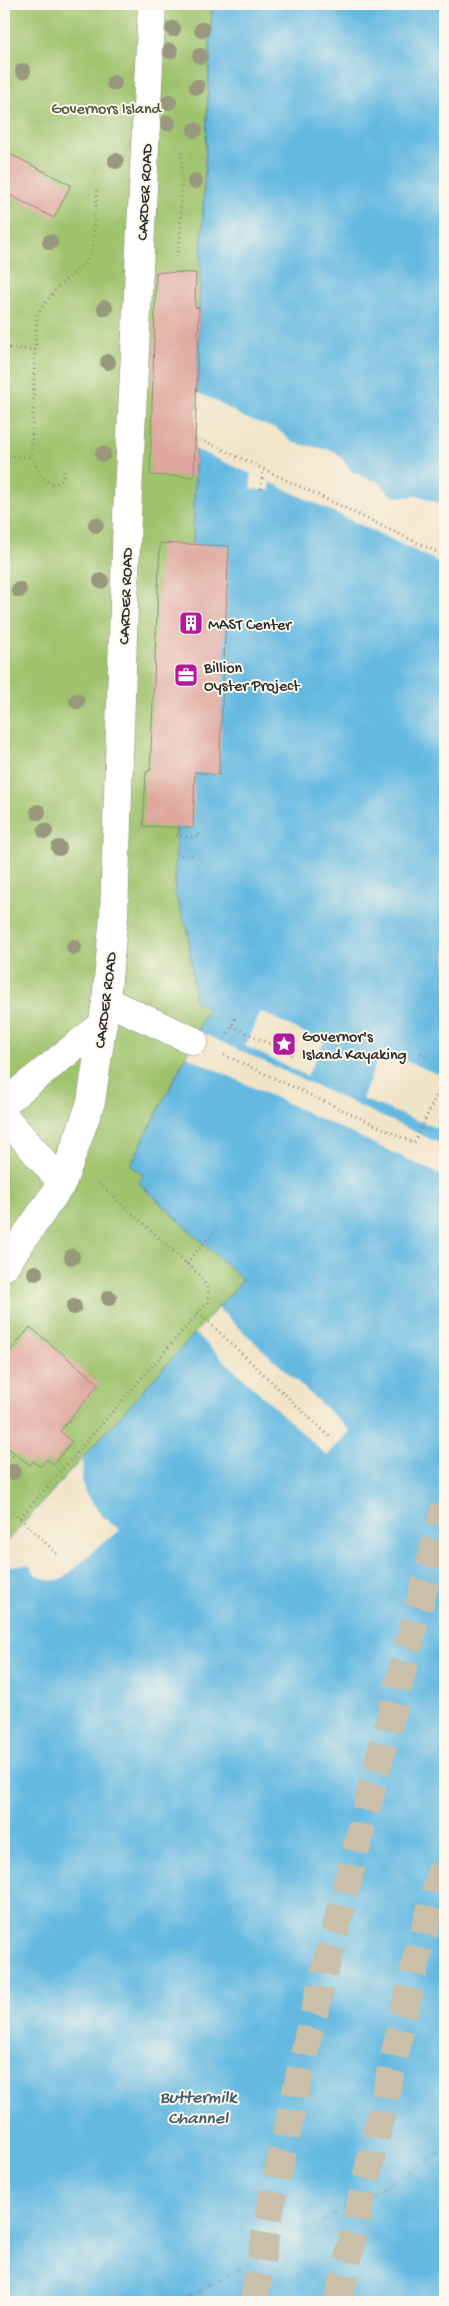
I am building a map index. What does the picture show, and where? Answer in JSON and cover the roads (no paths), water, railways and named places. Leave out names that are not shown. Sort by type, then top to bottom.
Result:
[{"type":"street","name":"CARDER ROAD","points":[[4,1267],[67,1170],[91,1102],[104,1013],[114,915],[127,515],[152,4]]},
{"type":"street","points":[[4,1103],[104,1013],[194,1041]]},
{"type":"street","points":[[4,1116],[67,1170]]},
{"type":"water","name":"Buttermilk Channel","points":[[212,4],[445,4],[445,2302],[4,2302],[4,1545],[243,1280],[138,1182],[144,1176],[131,1165],[186,1056],[208,1007],[195,1002],[188,930],[175,894],[176,836],[193,545],[199,308]]},
{"type":"tunnel","points":[[254,2302],[269,2214],[309,2032],[445,1506]]},
{"type":"tunnel","points":[[338,2302],[417,1957],[445,1859]]},
{"type":"place","name":"MAST Center","points":[[191,623]]},
{"type":"place","name":"Billion Oyster Project","points":[[186,675]]},
{"type":"place","name":"Governor's Island Kayaking","points":[[284,1044]]},
{"type":"park label","name":"Governors Island","points":[[106,107]]}]
